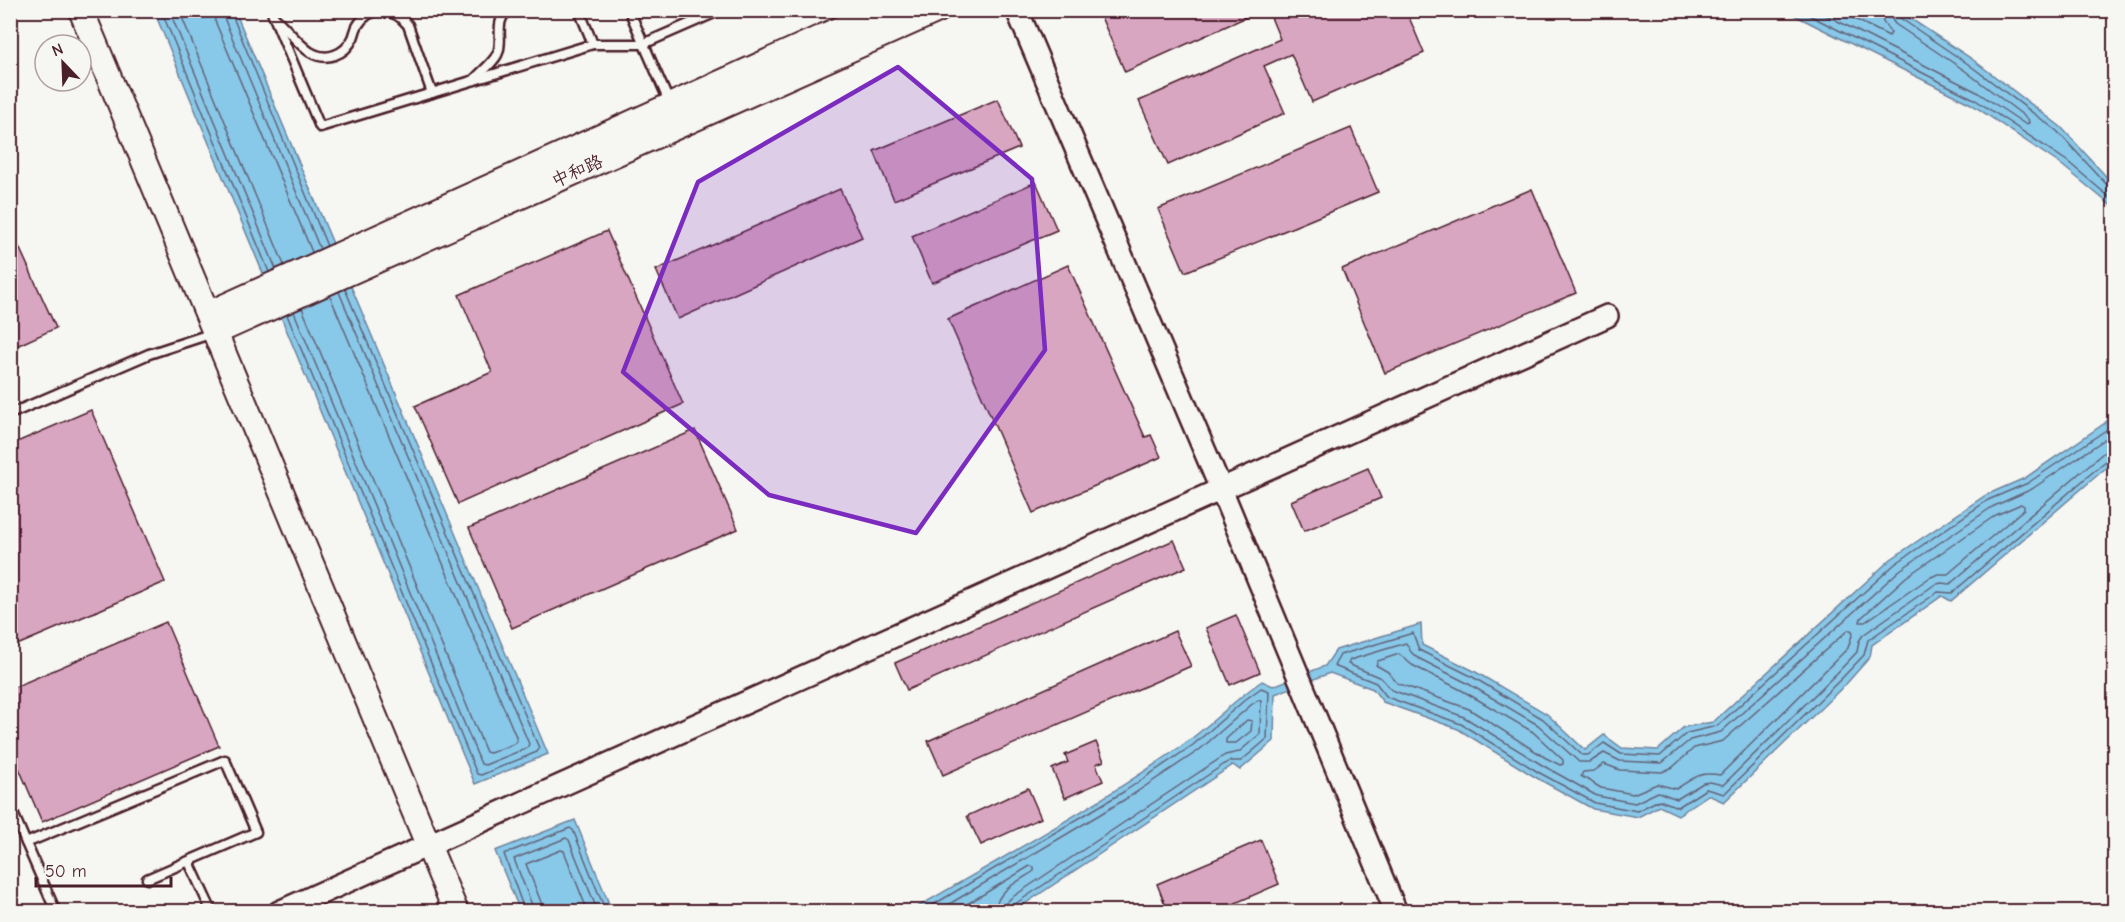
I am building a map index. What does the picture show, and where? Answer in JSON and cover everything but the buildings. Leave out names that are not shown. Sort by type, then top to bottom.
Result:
[{"type":"main road","points":[[81,10],[456,912]]},
{"type":"main road","name":"中和路","points":[[212,323],[670,105],[882,10]]},
{"type":"main road","name":"中和路","points":[[212,323],[938,10]]},
{"type":"street","points":[[1017,10],[1221,489],[1396,912]]},
{"type":"street","points":[[283,911],[1606,316]]},
{"type":"lane","points":[[474,81],[496,56],[500,47],[500,22],[509,10]]},
{"type":"lane","points":[[579,10],[593,44]]},
{"type":"lane","points":[[629,10],[670,105]]},
{"type":"lane","points":[[273,14],[320,127],[593,44],[643,44],[721,10]]},
{"type":"lane","points":[[273,14],[310,52],[322,56],[334,56],[345,50],[357,26],[365,17],[377,11],[390,11],[401,16],[408,25],[432,93]]},
{"type":"lane","points":[[10,414],[148,354],[212,323]]},
{"type":"lane","points":[[26,843],[225,760],[256,832],[147,879]]},
{"type":"lane","points":[[10,806],[56,912]]},
{"type":"lane","points":[[189,862],[212,912]]},
{"type":"highlighted area","points":[[898,67],[1032,179],[1045,350],[916,533],[769,495],[623,372],[698,182]]},
{"type":"water","points":[[154,11],[235,11],[548,754],[475,784]]},
{"type":"water","points":[[1786,11],[1899,11],[1972,59],[2061,127],[2114,185],[2114,208],[2063,166],[1971,104]]},
{"type":"water","points":[[2114,408],[2114,461],[1951,601],[1942,596],[1872,645],[1870,657],[1847,683],[1724,802],[1708,795],[1678,815],[1659,806],[1638,817],[1593,809],[1535,777],[1458,729],[1383,702],[1373,689],[1330,673],[1275,694],[1274,741],[1240,770],[1233,765],[1014,911],[909,912],[1050,830],[1154,765],[1187,742],[1262,681],[1273,686],[1325,666],[1336,650],[1421,624],[1422,645],[1474,671],[1547,714],[1585,750],[1604,735],[1622,748],[1658,750],[1684,727],[1713,722],[1891,559],[1986,495],[2025,478],[2105,423]]},
{"type":"water","points":[[575,820],[612,911],[520,911],[495,851]]}]
